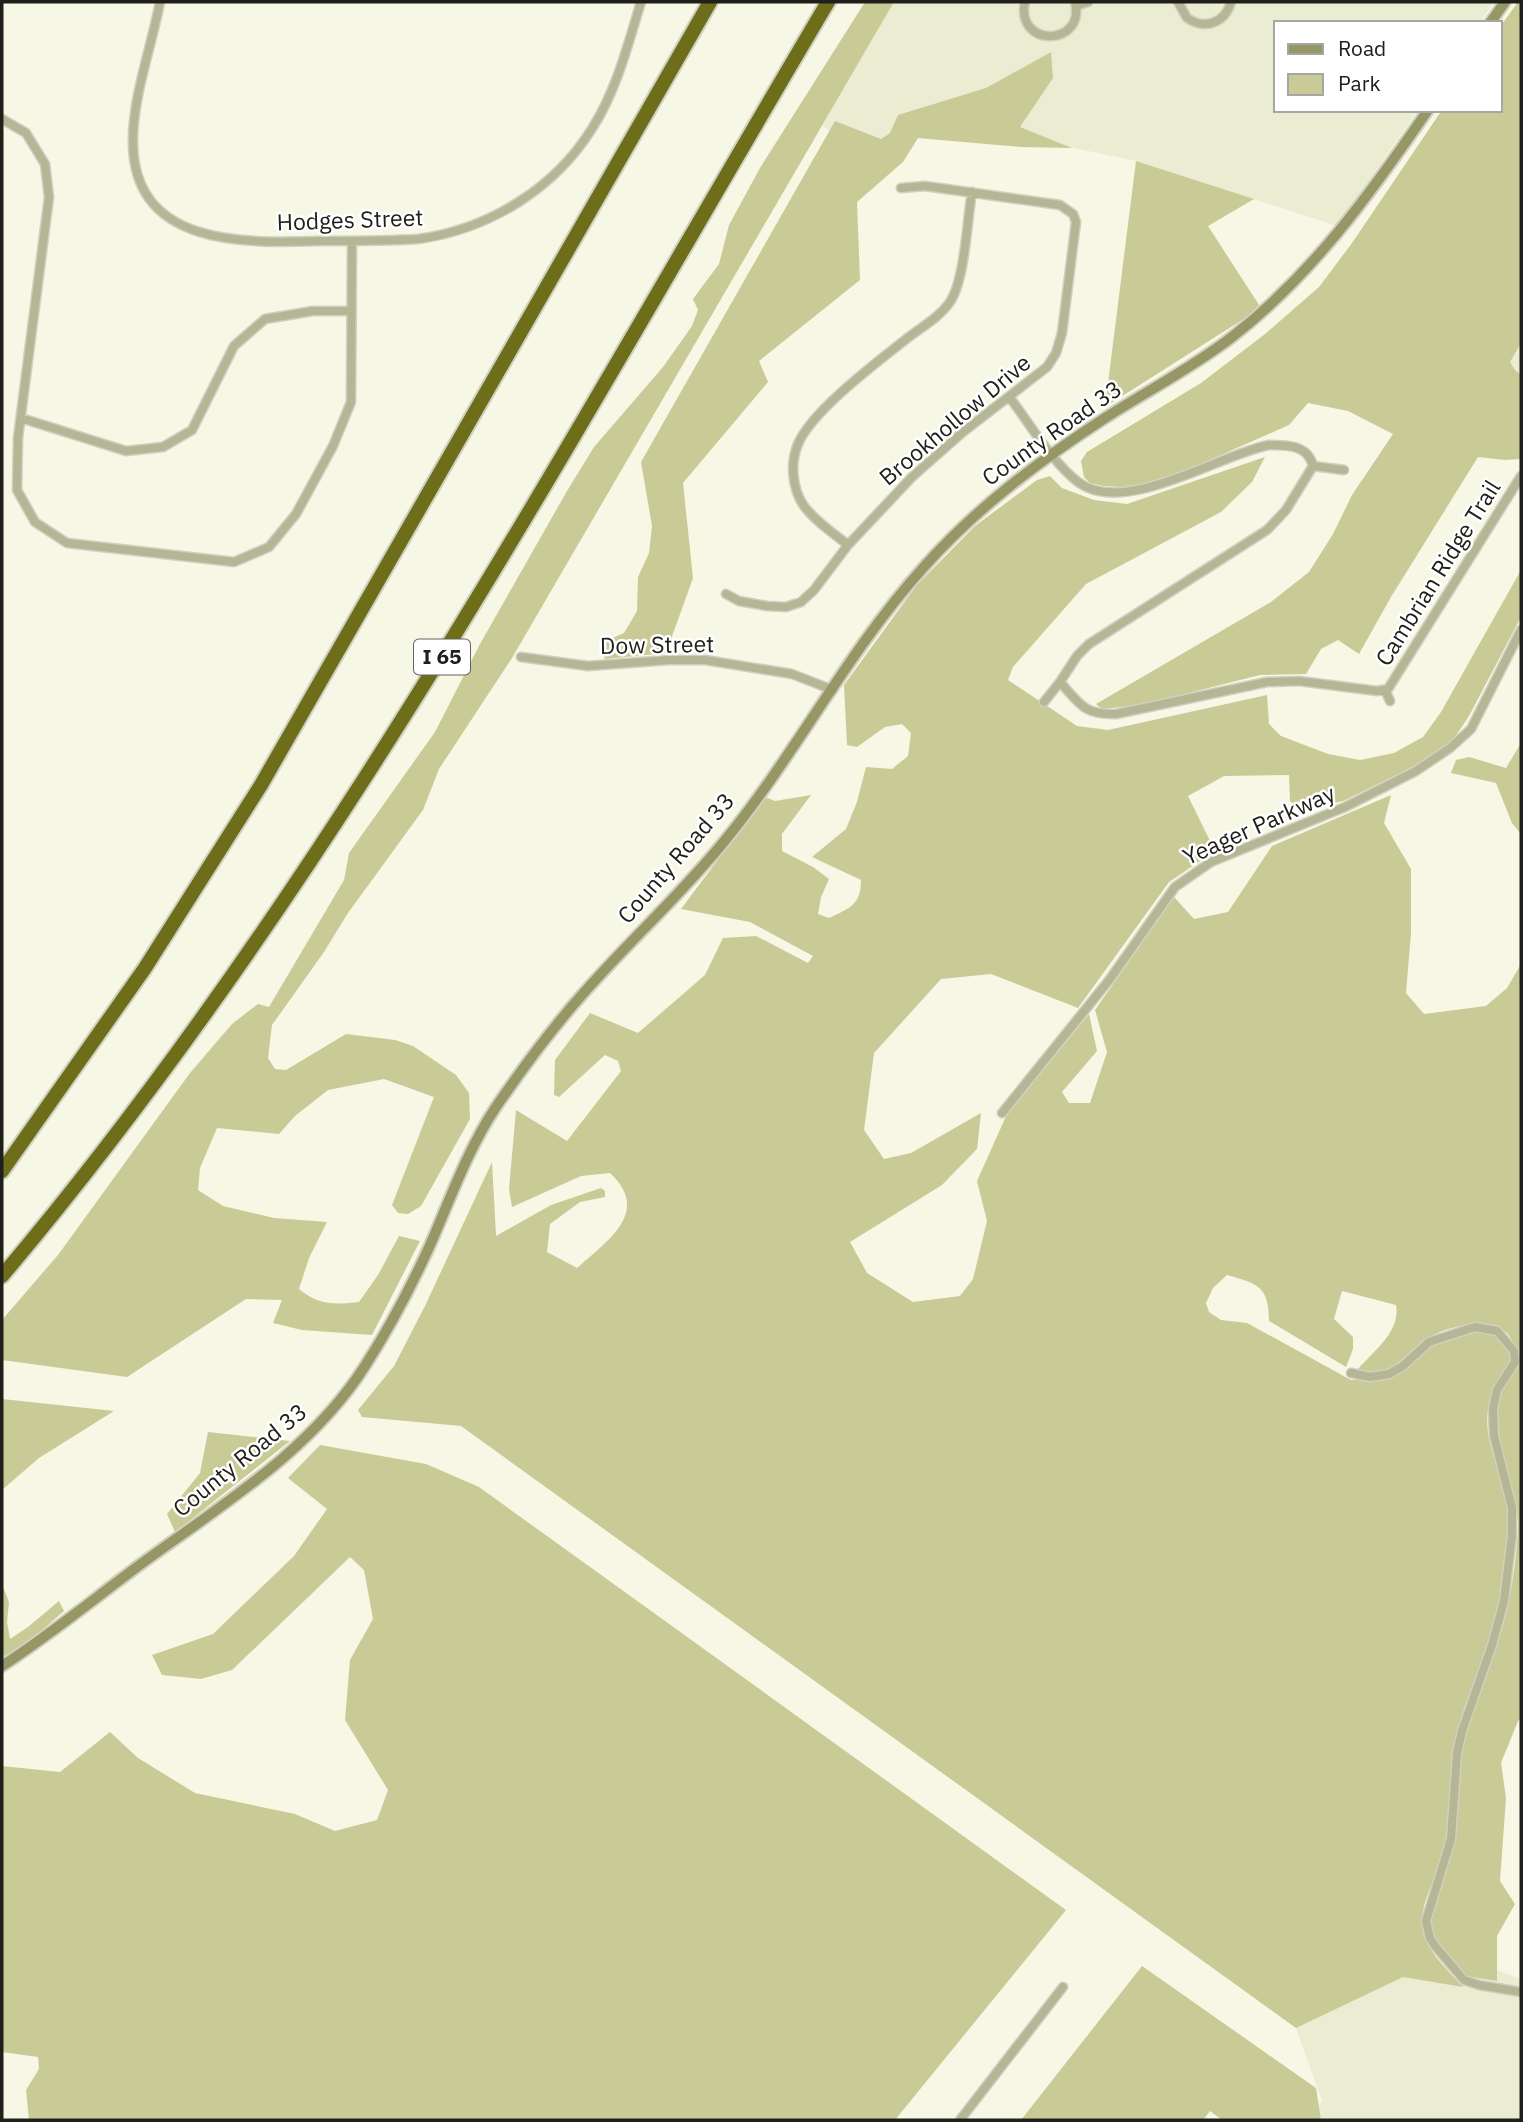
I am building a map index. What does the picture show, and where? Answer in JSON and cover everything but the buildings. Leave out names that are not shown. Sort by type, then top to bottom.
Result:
[{"type":"highway","points":[[2,1171],[145,968],[261,785],[710,2]]},
{"type":"highway","name":"I 65","points":[[2,1276],[150,1090],[266,929],[334,828],[457,631],[828,2]]},
{"type":"street","name":"Hodges Street","points":[[160,2],[137,103],[133,135],[136,170],[151,200],[181,225],[207,236],[245,241],[418,239],[463,230],[504,212],[542,184],[579,147],[600,114],[619,72],[641,2]]},
{"type":"street","points":[[1025,2],[1024,11],[1028,25],[1046,36],[1060,35],[1071,26],[1076,4],[1088,2]]},
{"type":"street","points":[[1178,2],[1187,18],[1205,25],[1223,18],[1231,2]]},
{"type":"street","points":[[1491,21],[1505,2]]},
{"type":"street","name":"County Road 33","points":[[2,1666],[243,1489],[280,1460],[332,1411],[365,1367],[397,1312],[476,1141],[498,1104],[580,996],[692,879],[732,832],[880,620],[926,564],[997,496],[1053,454],[1214,350],[1266,309],[1333,240],[1370,193],[1427,112]]},
{"type":"street","points":[[2,119],[26,133],[45,164],[49,197],[21,418],[17,490],[35,522],[67,543],[234,562],[269,547],[296,514],[333,446],[351,402],[352,241]]},
{"type":"street","name":"Brookhollow Drive","points":[[726,594],[739,601],[756,604],[778,607],[794,605],[814,590],[848,545],[887,501],[935,455],[1047,368],[1059,346],[1075,218],[1070,210],[1060,205],[972,192],[917,186],[901,188]]},
{"type":"street","points":[[848,545],[812,516],[800,500],[793,472],[798,444],[809,427],[843,392],[938,315],[952,298],[961,274],[972,192]]},
{"type":"street","points":[[21,418],[126,451],[163,447],[192,430],[234,346],[265,319],[313,311],[351,312]]},
{"type":"street","points":[[1010,398],[1053,454],[1080,483],[1096,490],[1147,488],[1269,445],[1286,445],[1301,449],[1310,456],[1313,466],[1286,510],[1268,530],[1089,644],[1077,656],[1044,702]]},
{"type":"street","points":[[1313,466],[1344,470]]},
{"type":"street","name":"Cambrian Ridge Trail","points":[[1060,682],[1084,707],[1099,715],[1116,714],[1267,682],[1299,681],[1385,690],[1393,684],[1521,476]]},
{"type":"street","name":"Yeager Parkway","points":[[1002,1113],[1110,979],[1175,887],[1211,862],[1345,807],[1416,771],[1450,748],[1471,729],[1521,630]]},
{"type":"street","name":"Dow Street","points":[[521,657],[588,666],[705,660],[792,674],[833,690]]},
{"type":"street","points":[[1385,690],[1391,701]]},
{"type":"street","points":[[1351,1373],[1370,1377],[1389,1374],[1403,1366],[1429,1342],[1475,1327],[1497,1331],[1514,1351],[1515,1362],[1497,1390],[1493,1409],[1494,1436],[1513,1508],[1504,1601],[1492,1645],[1462,1731],[1457,1753],[1451,1839],[1426,1921],[1435,1947],[1464,1980],[1479,1986],[1521,1992]]},
{"type":"street","points":[[960,2120],[1063,1987]]},
{"type":"shaded area","points":[[894,2],[1494,2],[1481,21],[1274,21],[1274,112],[1417,112],[1337,226],[1136,161],[978,128],[906,127],[883,159],[822,126]]},
{"type":"shaded area","points":[[1521,337],[1521,392],[1495,381]]},
{"type":"shaded area","points":[[1395,1932],[1521,1979],[1521,2120],[1309,2120],[1322,2101],[1296,2028]]},
{"type":"green space","points":[[865,2],[894,2],[512,658],[439,769],[423,810],[348,913],[272,1025],[268,1058],[275,1069],[286,1070],[346,1034],[395,1040],[413,1046],[456,1075],[469,1093],[470,1119],[421,1206],[408,1214],[398,1213],[392,1205],[434,1097],[384,1079],[328,1090],[295,1116],[279,1134],[217,1128],[200,1168],[198,1190],[223,1206],[274,1218],[327,1222],[309,1258],[299,1289],[320,1301],[359,1302],[378,1275],[399,1236],[420,1241],[372,1335],[302,1330],[273,1323],[282,1300],[246,1299],[127,1377],[2,1360],[2,1320],[58,1255],[190,1073],[232,1024],[258,1004],[269,1007],[344,880],[349,853],[435,732],[480,644],[594,447],[663,367],[692,326],[698,310],[693,299],[719,264],[729,225],[760,168]]},
{"type":"green space","points":[[1518,2],[1521,2],[1521,343],[1510,362],[1521,375],[1521,459],[1478,457],[1359,654],[1338,640],[1321,649],[1306,674],[1260,675],[1141,705],[1102,709],[1096,704],[1271,602],[1309,572],[1333,534],[1352,495],[1393,434],[1348,411],[1308,403],[1289,425],[1162,481],[1122,487],[1090,483],[1084,477],[1081,461],[1087,452],[1201,383],[1265,334],[1319,287],[1441,112],[1502,112],[1502,24]]},
{"type":"green space","points":[[1051,52],[1053,78],[1020,127],[1072,148],[1022,147],[918,138],[903,162],[857,202],[860,280],[759,361],[768,382],[683,483],[693,578],[666,653],[605,659],[601,651],[608,640],[624,633],[637,611],[638,577],[649,553],[652,526],[641,462],[835,121],[881,139],[890,133],[898,115],[986,88]]},
{"type":"green space","points":[[1136,161],[1254,199],[1208,226],[1261,308],[1105,407]]},
{"type":"green space","points":[[1265,457],[1252,482],[1221,512],[1086,584],[1013,667],[1008,680],[1077,726],[1108,730],[1267,695],[1269,724],[1281,736],[1328,754],[1360,760],[1394,753],[1423,737],[1441,712],[1521,570],[1521,617],[1469,716],[1453,740],[1411,768],[1343,801],[1301,811],[1290,801],[1289,775],[1224,776],[1188,796],[1215,851],[1169,882],[1078,1008],[991,974],[941,979],[874,1053],[864,1130],[884,1159],[911,1153],[981,1113],[977,1149],[942,1185],[850,1242],[867,1273],[913,1302],[960,1296],[973,1279],[987,1221],[977,1181],[1007,1114],[1089,1014],[1097,1051],[1062,1092],[1069,1103],[1090,1103],[1107,1052],[1095,1010],[1174,897],[1194,919],[1228,912],[1272,846],[1391,795],[1384,823],[1411,869],[1411,933],[1406,993],[1424,1014],[1486,1006],[1507,988],[1521,964],[1521,1719],[1501,1763],[1506,1798],[1500,1881],[1515,1904],[1497,1936],[1497,1981],[1466,1976],[1435,1939],[1430,1916],[1434,1897],[1452,1850],[1468,1721],[1502,1629],[1513,1580],[1518,1515],[1499,1440],[1497,1410],[1513,1368],[1516,1352],[1514,1344],[1504,1331],[1496,1327],[1464,1325],[1432,1335],[1386,1371],[1368,1373],[1358,1369],[1390,1332],[1396,1305],[1342,1291],[1334,1319],[1353,1337],[1353,1349],[1346,1367],[1269,1321],[1267,1300],[1260,1288],[1254,1284],[1227,1275],[1213,1288],[1206,1303],[1209,1312],[1221,1320],[1247,1323],[1351,1380],[1390,1378],[1407,1369],[1436,1342],[1479,1329],[1496,1334],[1513,1357],[1492,1395],[1487,1421],[1509,1517],[1502,1587],[1489,1641],[1458,1729],[1453,1758],[1450,1831],[1441,1864],[1425,1901],[1422,1921],[1430,1949],[1463,1987],[1403,1977],[1296,2028],[461,1426],[362,1417],[358,1410],[394,1366],[492,1162],[496,1236],[551,1205],[601,1188],[605,1191],[605,1197],[580,1202],[550,1224],[547,1252],[577,1268],[612,1236],[620,1225],[626,1213],[627,1200],[622,1187],[610,1173],[581,1176],[512,1207],[509,1189],[516,1110],[567,1141],[621,1071],[618,1061],[605,1055],[559,1097],[554,1095],[555,1060],[590,1013],[638,1033],[705,975],[723,938],[756,936],[808,963],[813,956],[750,922],[681,909],[765,797],[775,801],[811,795],[782,834],[782,851],[813,867],[829,879],[821,897],[818,914],[829,918],[853,905],[859,895],[861,880],[812,857],[846,829],[857,802],[866,767],[892,769],[908,756],[911,733],[902,724],[885,727],[857,747],[847,745],[844,685],[916,586],[975,526],[1037,480],[1050,476],[1062,488],[1094,500],[1127,504]]},
{"type":"green space","points":[[1521,743],[1521,834],[1512,823],[1496,783],[1451,773],[1456,760],[1469,757],[1506,768]]},
{"type":"green space","points":[[2,1399],[114,1411],[39,1458],[2,1490]]},
{"type":"green space","points":[[208,1432],[290,1441],[175,1532],[167,1514],[200,1473]]},
{"type":"green space","points":[[320,1445],[426,1464],[479,1487],[1066,1910],[895,2120],[29,2120],[26,2090],[39,2069],[38,2057],[2,2052],[2,1766],[60,1772],[110,1732],[138,1758],[195,1793],[295,1814],[335,1831],[377,1820],[388,1790],[345,1720],[350,1660],[373,1619],[364,1570],[350,1557],[232,1670],[201,1679],[162,1675],[152,1655],[213,1634],[294,1556],[327,1509],[288,1478]]},
{"type":"green space","points":[[2,1584],[9,1602],[7,1622],[10,1639],[59,1601],[64,1611],[26,1644],[2,1657]]},
{"type":"green space","points":[[1142,1966],[1316,2088],[1321,2120],[1222,2120],[1210,2111],[1203,2120],[1021,2120]]}]
